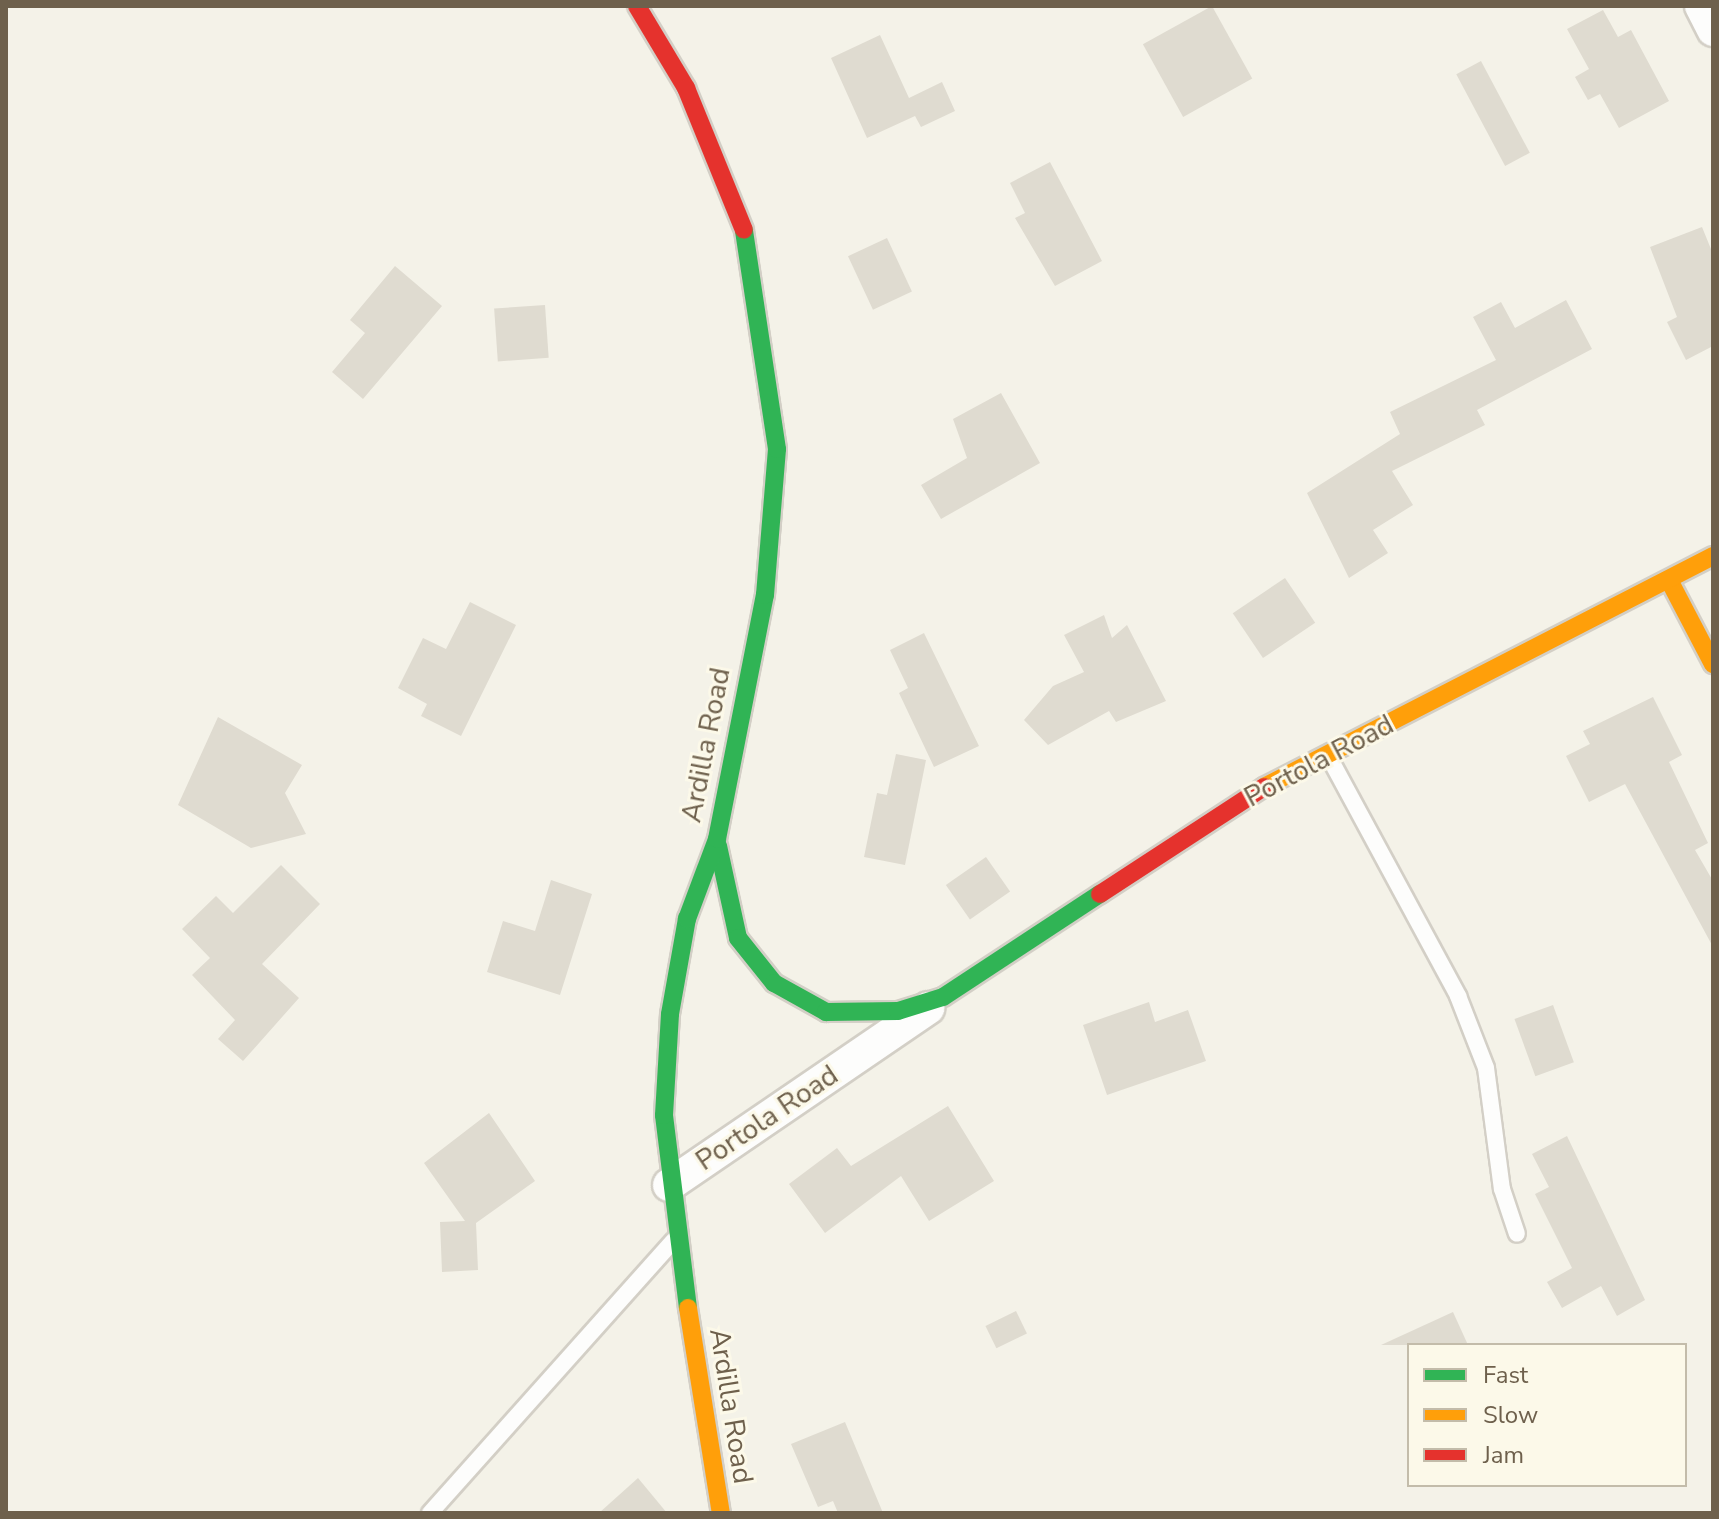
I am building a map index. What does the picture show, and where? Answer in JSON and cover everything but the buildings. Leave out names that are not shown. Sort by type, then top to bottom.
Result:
[{"type":"street","name":"Ardilla Road","points":[[637,6],[719,157],[744,229],[772,379],[777,449],[765,595],[717,839],[687,919],[670,1014],[669,1185],[721,1513]]},
{"type":"street","points":[[1701,6],[1713,30]]},
{"type":"street","name":"Portola Road","points":[[669,1185],[943,997],[1267,785],[1713,556]]},
{"type":"street","points":[[1669,580],[1713,664]]},
{"type":"street","name":"Portola Road","points":[[717,839],[738,938],[774,983],[826,1012],[854,1015],[943,997]]},
{"type":"lane","points":[[1328,754],[1458,996],[1486,1068],[1502,1189],[1517,1234]]},
{"type":"lane","points":[[430,1513],[677,1237]]},
{"type":"traffic: fast","points":[[688,1308],[664,1115],[670,1014],[687,919],[717,839],[765,595],[777,449],[744,230]]},
{"type":"traffic: fast","points":[[718,846],[738,938],[774,983],[826,1012],[898,1011],[943,997],[1100,894]]},
{"type":"traffic: slow","points":[[1264,787],[1713,556]]},
{"type":"traffic: slow","points":[[1669,580],[1713,664]]},
{"type":"traffic: slow","points":[[688,1308],[721,1513]]},
{"type":"traffic: jam","points":[[637,6],[686,88],[744,230]]},
{"type":"traffic: jam","points":[[1100,894],[1264,787]]}]
